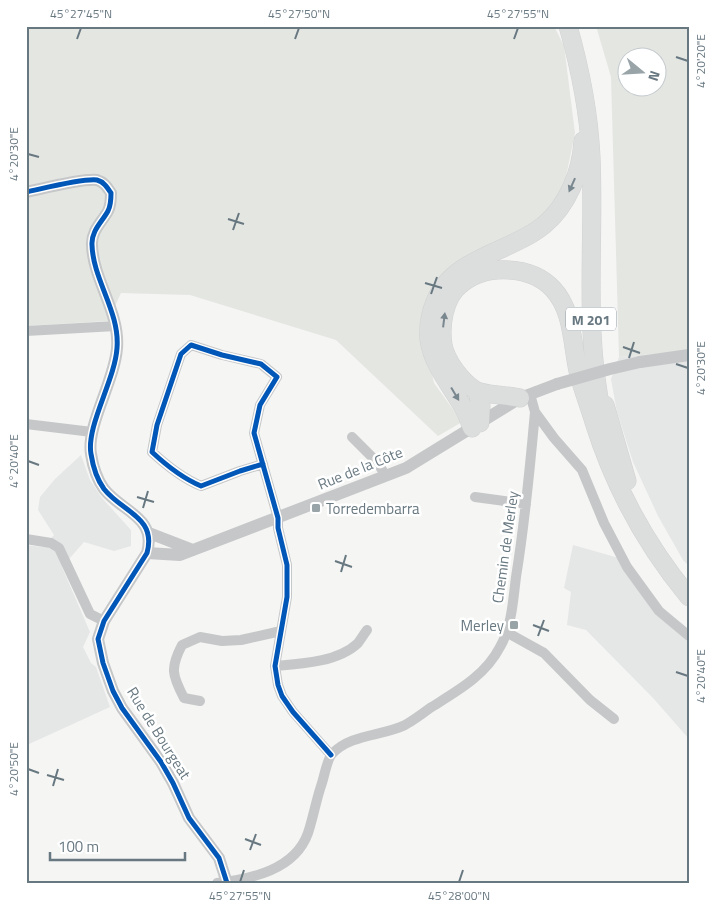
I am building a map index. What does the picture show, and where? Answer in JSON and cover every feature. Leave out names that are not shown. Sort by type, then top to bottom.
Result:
[{"type":"highway","name":"M 201","points":[[568,26],[580,68],[591,156],[591,330],[594,369],[600,403],[619,473],[639,518],[660,553],[689,591]]},
{"type":"highway","name":"M 201","points":[[579,26],[590,74],[600,154],[597,332],[605,408],[628,482],[648,522],[689,581]]},
{"type":"highway","points":[[476,425],[433,354],[429,324],[432,311],[438,295],[453,275],[543,226],[557,212],[568,195],[577,175],[583,137],[580,68]]},
{"type":"highway","points":[[525,396],[477,391],[461,378],[443,346],[443,318],[448,301],[459,286],[473,276],[496,269],[524,270],[544,280],[561,300],[567,314],[579,372],[594,424],[606,455],[630,509],[661,562],[689,597]]},
{"type":"highway","points":[[476,425],[481,406],[477,391]]},
{"type":"street","points":[[26,192],[86,180],[97,180],[105,184],[112,193],[108,210],[95,230],[92,242],[93,260],[116,326],[118,344],[112,376],[92,432],[90,451],[94,473],[104,490],[142,522],[149,533],[194,550]]},
{"type":"street","points":[[26,332],[116,326]]},
{"type":"street","points":[[224,882],[256,876],[276,868],[291,858],[302,846],[308,834],[314,807],[331,755],[282,696],[275,666],[286,597],[287,565],[278,528],[278,518],[263,464],[254,433],[260,405],[277,378],[262,364],[222,355],[191,345],[180,354],[158,425],[152,452],[167,466],[201,486],[263,464]]},
{"type":"street","name":"Rue de la Côte","points":[[147,553],[180,555],[406,468],[525,396],[557,384],[640,362],[689,355]]},
{"type":"street","name":"Chemin de Merley","points":[[331,755],[343,746],[358,739],[404,725],[471,682],[486,667],[501,647],[512,609],[526,504],[535,412],[525,396]]},
{"type":"street","points":[[535,412],[554,438],[582,470],[604,523],[627,567],[659,611],[689,636]]},
{"type":"street","points":[[26,424],[92,432]]},
{"type":"street","points":[[352,437],[377,462],[386,476]]},
{"type":"street","points":[[475,497],[526,504]]},
{"type":"street","name":"Rue de Bourgeat","points":[[149,533],[150,543],[147,553],[104,621],[98,640],[103,663],[113,691],[122,708],[165,769],[189,818],[219,858],[224,882]]},
{"type":"street","points":[[26,539],[51,543],[60,548],[90,614],[104,621]]},
{"type":"street","points":[[275,666],[312,663],[346,652],[358,643],[367,630]]},
{"type":"street","points":[[200,701],[184,698],[175,681],[174,661],[182,645],[200,637],[222,641],[241,640],[280,631]]},
{"type":"street","points":[[506,632],[544,653],[590,700],[614,719]]},
{"type":"shaded area","points":[[26,26],[554,26],[564,46],[575,133],[563,191],[534,225],[501,241],[423,332],[434,383],[462,422],[438,436],[336,340],[190,295],[121,293],[108,321],[26,326]]},
{"type":"shaded area","points":[[596,26],[689,26],[689,354],[666,353],[619,357],[611,77]]},
{"type":"shaded area","points":[[666,353],[689,354],[689,566],[683,560],[658,516],[633,462],[617,412],[611,379],[619,357]]},
{"type":"shaded area","points":[[81,455],[90,480],[102,498],[131,530],[131,546],[114,551],[84,542],[62,567],[90,632],[83,647],[91,663],[96,667],[110,707],[27,745],[26,545],[43,547],[54,535],[38,510],[40,497],[55,479]]},
{"type":"shaded area","points":[[573,545],[619,558],[689,640],[689,739],[653,698],[586,630],[567,625],[571,592],[564,588]]},
{"type":"cycle path","points":[[26,192],[72,182],[97,180],[102,182],[111,193],[109,209],[93,235],[92,245],[93,258],[111,309],[117,335],[117,348],[115,361],[93,430],[91,454],[95,472],[101,485],[111,497],[143,523],[149,541],[147,553],[104,621],[98,639],[103,663],[113,691],[122,708],[161,762],[189,818],[219,858],[227,883]]},
{"type":"cycle path","points":[[263,464],[240,471],[201,486],[175,471],[152,452],[157,425],[181,354],[191,345],[222,355],[261,364],[277,377],[260,405],[254,433],[278,518],[278,528],[287,565],[287,597],[275,666],[282,696],[293,712],[331,755]]},
{"type":"place","name":"Torredembarra","points":[[316,508]]},
{"type":"place","name":"Merley","points":[[514,625]]}]
